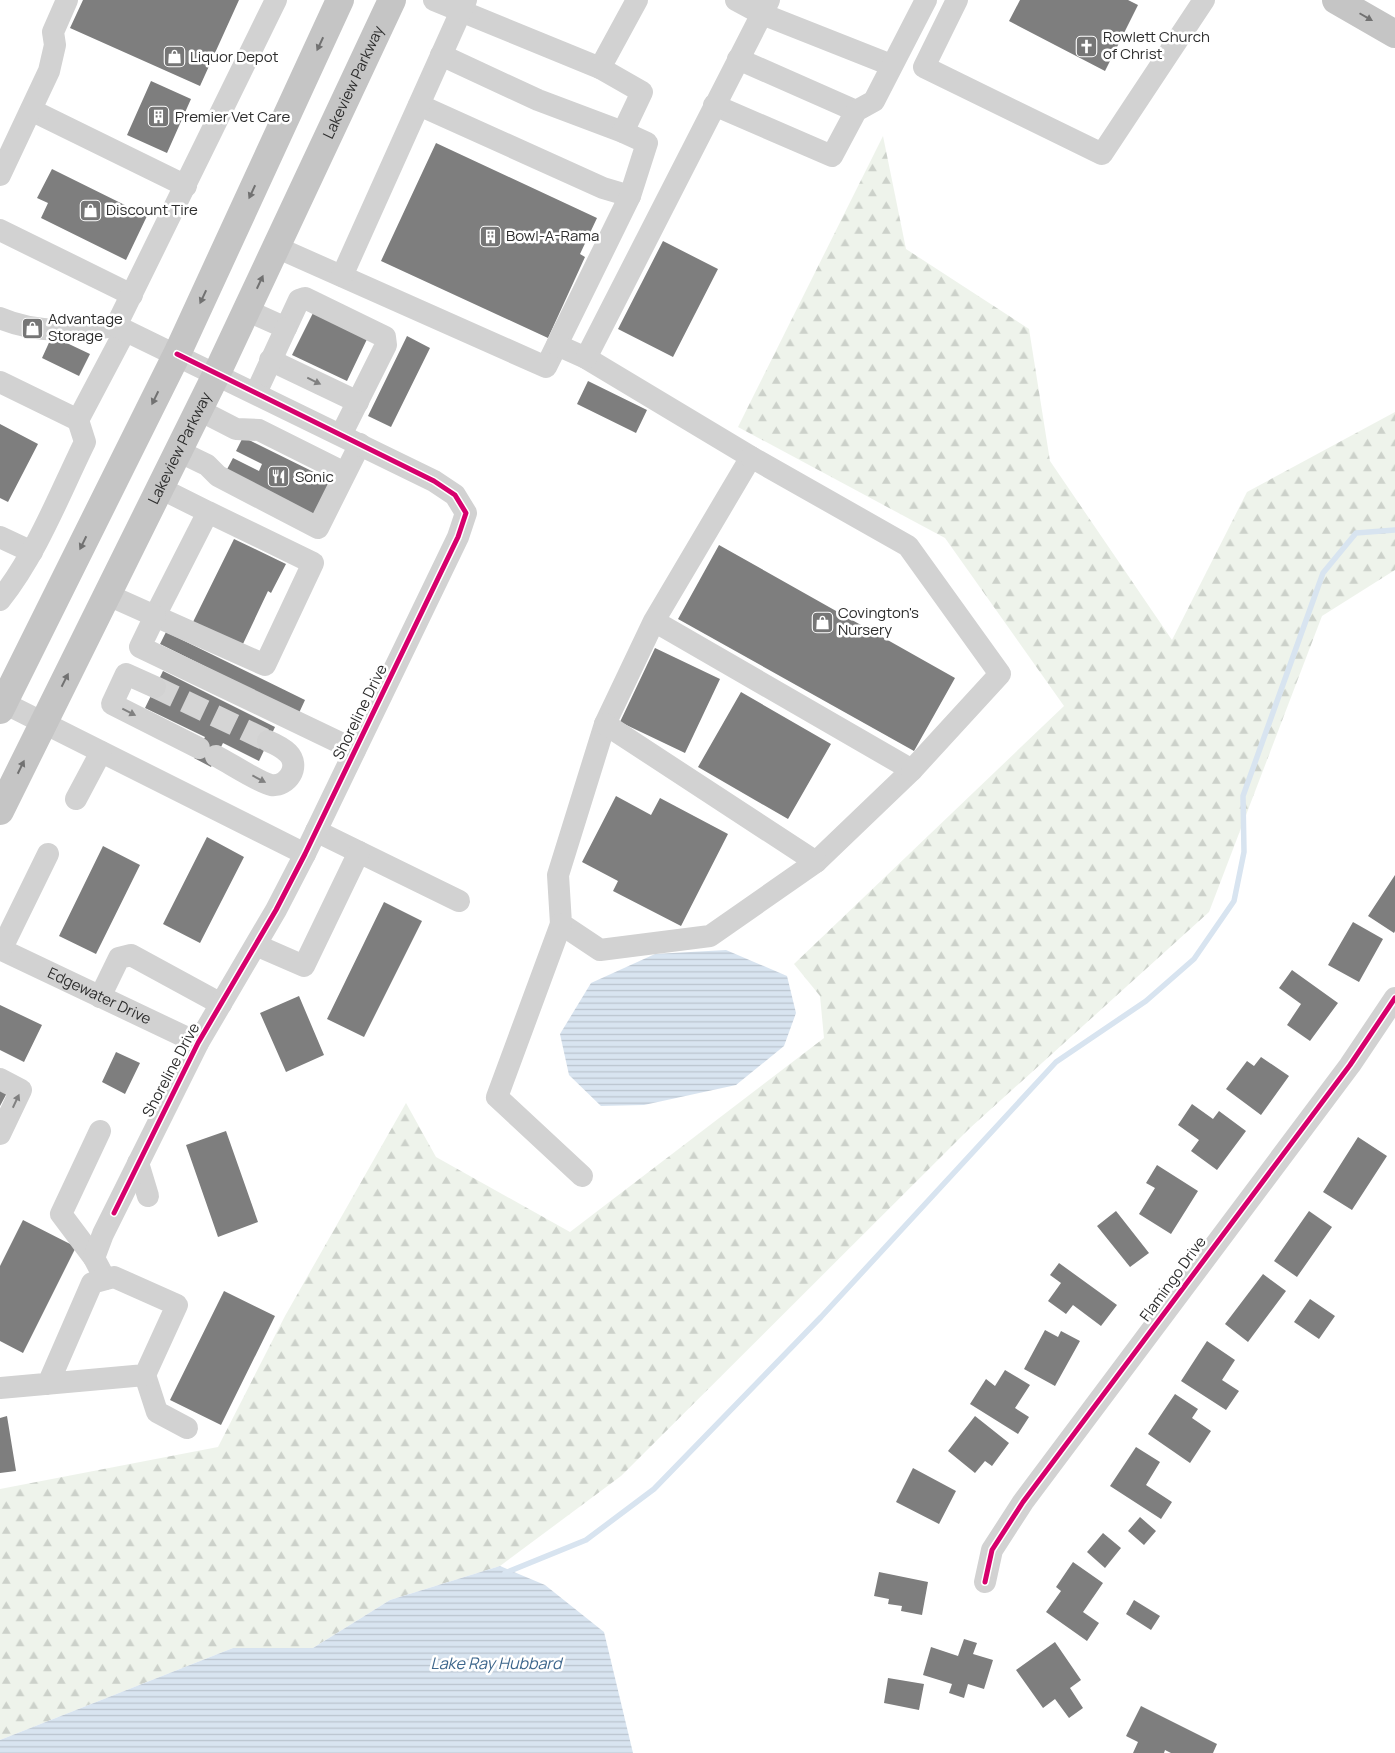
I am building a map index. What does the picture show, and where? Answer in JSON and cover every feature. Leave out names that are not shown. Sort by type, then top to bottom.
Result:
[{"type":"main road","points":[[1,705],[177,354],[340,0]]},
{"type":"main road","name":"Lakeview Parkway","points":[[0,811],[217,373],[392,0]]},
{"type":"main road","points":[[1336,0],[1395,34]]},
{"type":"street","points":[[0,175],[49,71],[55,45],[53,32],[67,0]]},
{"type":"street","points":[[2,592],[32,552],[85,442],[78,420],[121,328],[132,295],[276,0]]},
{"type":"street","points":[[434,0],[464,6],[600,68],[642,92],[623,132]]},
{"type":"street","points":[[600,68],[637,0]]},
{"type":"street","points":[[736,0],[766,7],[891,65]]},
{"type":"street","points":[[714,105],[832,156],[856,111],[874,101],[926,0]]},
{"type":"street","points":[[957,0],[924,67],[1102,154],[1203,0]]},
{"type":"street","points":[[342,276],[464,6]]},
{"type":"street","points":[[586,358],[714,105],[766,7]]},
{"type":"street","points":[[276,247],[546,367],[630,196],[648,143],[538,100],[441,55]]},
{"type":"street","points":[[738,59],[856,111]]},
{"type":"street","points":[[419,105],[604,188],[630,196]]},
{"type":"street","points":[[31,110],[186,186]]},
{"type":"street","points":[[0,230],[132,295]]},
{"type":"street","points":[[178,451],[207,464],[218,476],[318,528],[345,473],[358,402],[386,345],[385,337],[305,298],[299,300],[256,393]]},
{"type":"street","points":[[246,310],[286,328]]},
{"type":"street","points":[[0,318],[25,326],[94,330],[121,328]]},
{"type":"street","name":"Shoreline Drive","points":[[94,1258],[138,1162],[198,1043],[256,945],[316,831],[458,537],[466,513],[455,494],[434,481],[217,373],[121,328]]},
{"type":"street","points":[[557,345],[586,358],[750,457],[908,546],[1000,674],[912,770],[816,862],[710,936],[600,950],[560,924]]},
{"type":"street","points":[[270,360],[358,402]]},
{"type":"street","points":[[0,382],[78,420]]},
{"type":"street","points":[[199,410],[236,430],[259,430],[345,473]]},
{"type":"street","points":[[582,1176],[497,1097],[560,924],[558,874],[605,724],[654,621],[750,457]]},
{"type":"street","points":[[108,596],[265,665],[313,563],[160,488]]},
{"type":"street","points":[[208,512],[112,704],[270,785],[281,784],[293,770],[293,762],[289,754],[268,741]]},
{"type":"street","points":[[0,537],[32,552]]},
{"type":"street","points":[[654,621],[912,770]]},
{"type":"street","points":[[140,647],[355,750]]},
{"type":"street","points":[[126,674],[155,688]]},
{"type":"street","points":[[1,705],[101,752],[304,854]]},
{"type":"street","points":[[605,724],[816,862]]},
{"type":"street","points":[[76,799],[101,752]]},
{"type":"street","points":[[316,831],[458,902]]},
{"type":"street","points":[[256,945],[304,966],[359,852]]},
{"type":"street","points":[[0,950],[48,854]]},
{"type":"street","name":"Edgewater Drive","points":[[0,950],[198,1043]]},
{"type":"street","points":[[100,997],[119,958],[131,955],[221,1004]]},
{"type":"street","name":"Flamingo Drive","points":[[985,1582],[992,1550],[1023,1502],[1350,1065],[1395,998]]},
{"type":"street","points":[[0,1079],[21,1090],[0,1134]]},
{"type":"street","points":[[100,1131],[61,1214],[94,1258],[105,1279]]},
{"type":"street","points":[[138,1162],[148,1196]]},
{"type":"street","points":[[48,1384],[92,1283],[114,1277],[177,1305],[146,1375],[157,1412],[187,1428]]},
{"type":"street","points":[[0,1388],[146,1375]]},
{"type":"green space","points":[[883,136],[906,249],[1029,329],[1050,461],[1172,640],[1247,492],[1395,412],[1395,570],[1322,616],[1209,912],[970,1128],[621,1476],[500,1566],[390,1600],[313,1648],[233,1648],[0,1740],[0,1489],[218,1447],[285,1316],[406,1103],[436,1157],[570,1232],[824,1038],[820,996],[794,964],[1064,706],[945,538],[738,427]]},
{"type":"water","points":[[726,950],[787,976],[796,1013],[784,1046],[736,1085],[644,1105],[601,1106],[569,1075],[560,1034],[591,983],[655,954]]},
{"type":"water","name":"Lake Ray Hubbard","points":[[500,1566],[545,1585],[604,1632],[633,1753],[0,1753],[0,1740],[233,1648],[313,1648],[390,1600]]},
{"type":"building","name":"Liquor Depot","points":[[83,0],[239,0],[200,86],[70,28]]},
{"type":"building","name":"Rowlett Church of Christ","points":[[1020,0],[1128,0],[1138,5],[1105,71],[1009,21]]},
{"type":"building","name":"Premier Vet Care","points":[[151,81],[191,99],[167,153],[127,135]]},
{"type":"building","name":"Bowl-A-Rama","points":[[436,143],[597,218],[580,254],[585,257],[548,338],[381,261]]},
{"type":"building","name":"Discount Tire","points":[[52,169],[147,216],[126,260],[41,218],[48,203],[37,198]]},
{"type":"building","points":[[663,241],[718,269],[673,357],[618,329]]},
{"type":"building","points":[[315,309],[369,335],[347,381],[292,355]]},
{"type":"building","points":[[52,336],[90,354],[79,376],[42,358]]},
{"type":"building","points":[[407,336],[430,348],[391,427],[368,416]]},
{"type":"building","points":[[588,381],[647,410],[636,433],[577,404]]},
{"type":"building","points":[[0,424],[38,444],[8,502],[0,498]]},
{"type":"building","name":"Sonic","points":[[243,437],[334,482],[317,518],[225,473],[233,458],[259,471],[262,464],[236,451]]},
{"type":"building","points":[[234,539],[286,564],[271,593],[268,591],[242,646],[193,622]]},
{"type":"building","points":[[719,545],[955,678],[914,751],[678,619]]},
{"type":"building","points":[[166,632],[305,700],[299,713],[160,644]]},
{"type":"building","points":[[655,648],[720,679],[685,753],[620,722]]},
{"type":"building","points":[[163,671],[275,727],[259,761],[223,743],[211,767],[194,758],[205,737],[145,708]]},
{"type":"building","points":[[741,692],[831,744],[788,819],[698,767]]},
{"type":"building","points":[[616,796],[651,815],[660,798],[728,834],[681,926],[613,891],[618,881],[582,862]]},
{"type":"building","points":[[207,837],[244,857],[200,943],[163,924]]},
{"type":"building","points":[[103,846],[140,865],[96,954],[59,936]]},
{"type":"building","points":[[1395,875],[1395,931],[1394,933],[1368,916]]},
{"type":"building","points":[[384,902],[422,921],[364,1037],[327,1019]]},
{"type":"building","points":[[1353,922],[1383,939],[1359,982],[1328,965]]},
{"type":"building","points":[[1292,970],[1338,1003],[1310,1041],[1287,1025],[1301,1004],[1279,988]]},
{"type":"building","points":[[299,996],[324,1055],[286,1072],[260,1013]]},
{"type":"building","points":[[0,1005],[42,1025],[24,1062],[0,1050]]},
{"type":"building","points":[[116,1052],[140,1063],[125,1094],[102,1082]]},
{"type":"building","points":[[1261,1057],[1289,1076],[1261,1115],[1226,1089],[1247,1061],[1254,1066]]},
{"type":"building","points":[[0,1085],[9,1089],[0,1106]]},
{"type":"building","points":[[1192,1104],[1213,1119],[1219,1111],[1246,1131],[1217,1170],[1191,1151],[1199,1140],[1178,1125]]},
{"type":"building","points":[[226,1131],[258,1222],[218,1237],[186,1145]]},
{"type":"building","points":[[1358,1137],[1387,1156],[1352,1210],[1323,1192]]},
{"type":"building","points":[[1157,1165],[1198,1191],[1171,1234],[1139,1214],[1155,1188],[1146,1183]]},
{"type":"building","points":[[1116,1211],[1149,1253],[1130,1267],[1097,1226]]},
{"type":"building","points":[[1309,1211],[1332,1227],[1297,1277],[1274,1261]]},
{"type":"building","points":[[23,1220],[76,1247],[23,1353],[0,1341],[0,1266]]},
{"type":"building","points":[[1059,1263],[1117,1305],[1101,1326],[1073,1305],[1066,1314],[1048,1301],[1061,1283],[1050,1275]]},
{"type":"building","points":[[1263,1274],[1286,1291],[1248,1342],[1225,1324]]},
{"type":"building","points":[[224,1291],[275,1316],[221,1425],[170,1400]]},
{"type":"building","points":[[1310,1299],[1335,1316],[1319,1339],[1294,1322]]},
{"type":"building","points":[[1045,1330],[1058,1337],[1061,1331],[1080,1341],[1055,1386],[1024,1369]]},
{"type":"building","points":[[1207,1341],[1235,1360],[1222,1380],[1239,1391],[1226,1410],[1181,1381]]},
{"type":"building","points":[[1005,1370],[1030,1385],[1015,1408],[1029,1417],[1018,1434],[970,1404],[986,1379],[995,1386]]},
{"type":"building","points":[[1175,1394],[1198,1409],[1192,1418],[1211,1431],[1190,1463],[1148,1434]]},
{"type":"building","points":[[7,1416],[16,1471],[0,1473],[0,1418]]},
{"type":"building","points":[[975,1416],[1009,1443],[992,1466],[985,1461],[975,1473],[948,1451]]},
{"type":"building","points":[[1136,1447],[1160,1462],[1146,1485],[1172,1502],[1161,1519],[1110,1486]]},
{"type":"building","points":[[913,1468],[956,1491],[939,1524],[896,1502]]},
{"type":"building","points":[[1140,1517],[1156,1531],[1144,1545],[1128,1531]]},
{"type":"building","points":[[1103,1533],[1121,1548],[1105,1568],[1087,1552]]},
{"type":"building","points":[[1073,1562],[1103,1583],[1083,1612],[1099,1623],[1087,1641],[1046,1612],[1061,1591],[1056,1587]]},
{"type":"building","points":[[879,1572],[928,1582],[922,1615],[901,1611],[902,1606],[888,1604],[889,1599],[874,1596]]},
{"type":"building","points":[[1134,1600],[1160,1616],[1151,1630],[1126,1614]]},
{"type":"building","points":[[964,1639],[977,1643],[973,1654],[993,1660],[984,1689],[968,1684],[964,1698],[949,1693],[952,1684],[923,1675],[931,1647],[958,1656]]},
{"type":"building","points":[[1055,1642],[1081,1680],[1070,1688],[1083,1708],[1069,1718],[1055,1699],[1043,1708],[1016,1670]]},
{"type":"building","points":[[888,1678],[924,1684],[919,1710],[884,1703]]},
{"type":"building","points":[[1141,1706],[1217,1744],[1213,1753],[1171,1753],[1165,1750],[1164,1753],[1133,1753],[1138,1742],[1126,1736]]},
{"type":"waterway","points":[[505,1573],[586,1540],[654,1489],[821,1317],[1056,1062],[1146,1001],[1194,959],[1234,901],[1244,852],[1243,796],[1323,573],[1356,533],[1395,530]]},
{"type":"tunnel","points":[[155,687],[268,741]]},
{"type":"cycle path","points":[[114,1213],[198,1043],[276,910],[305,854],[458,537],[466,513],[455,495],[434,481],[177,354]]},
{"type":"cycle path","points":[[985,1582],[992,1550],[1023,1502],[1350,1065],[1395,998]]},
{"type":"place","name":"Rowlett Church of Christ","points":[[1087,46]]},
{"type":"place","name":"Liquor Depot","points":[[174,57]]},
{"type":"place","name":"Premier Vet Care","points":[[159,117]]},
{"type":"place","name":"Discount Tire","points":[[90,210]]},
{"type":"place","name":"Bowl-A-Rama","points":[[490,236]]},
{"type":"place","name":"Advantage Storage","points":[[32,328]]},
{"type":"place","name":"Sonic","points":[[279,477]]},
{"type":"place","name":"Covington's Nursery","points":[[822,622]]}]
